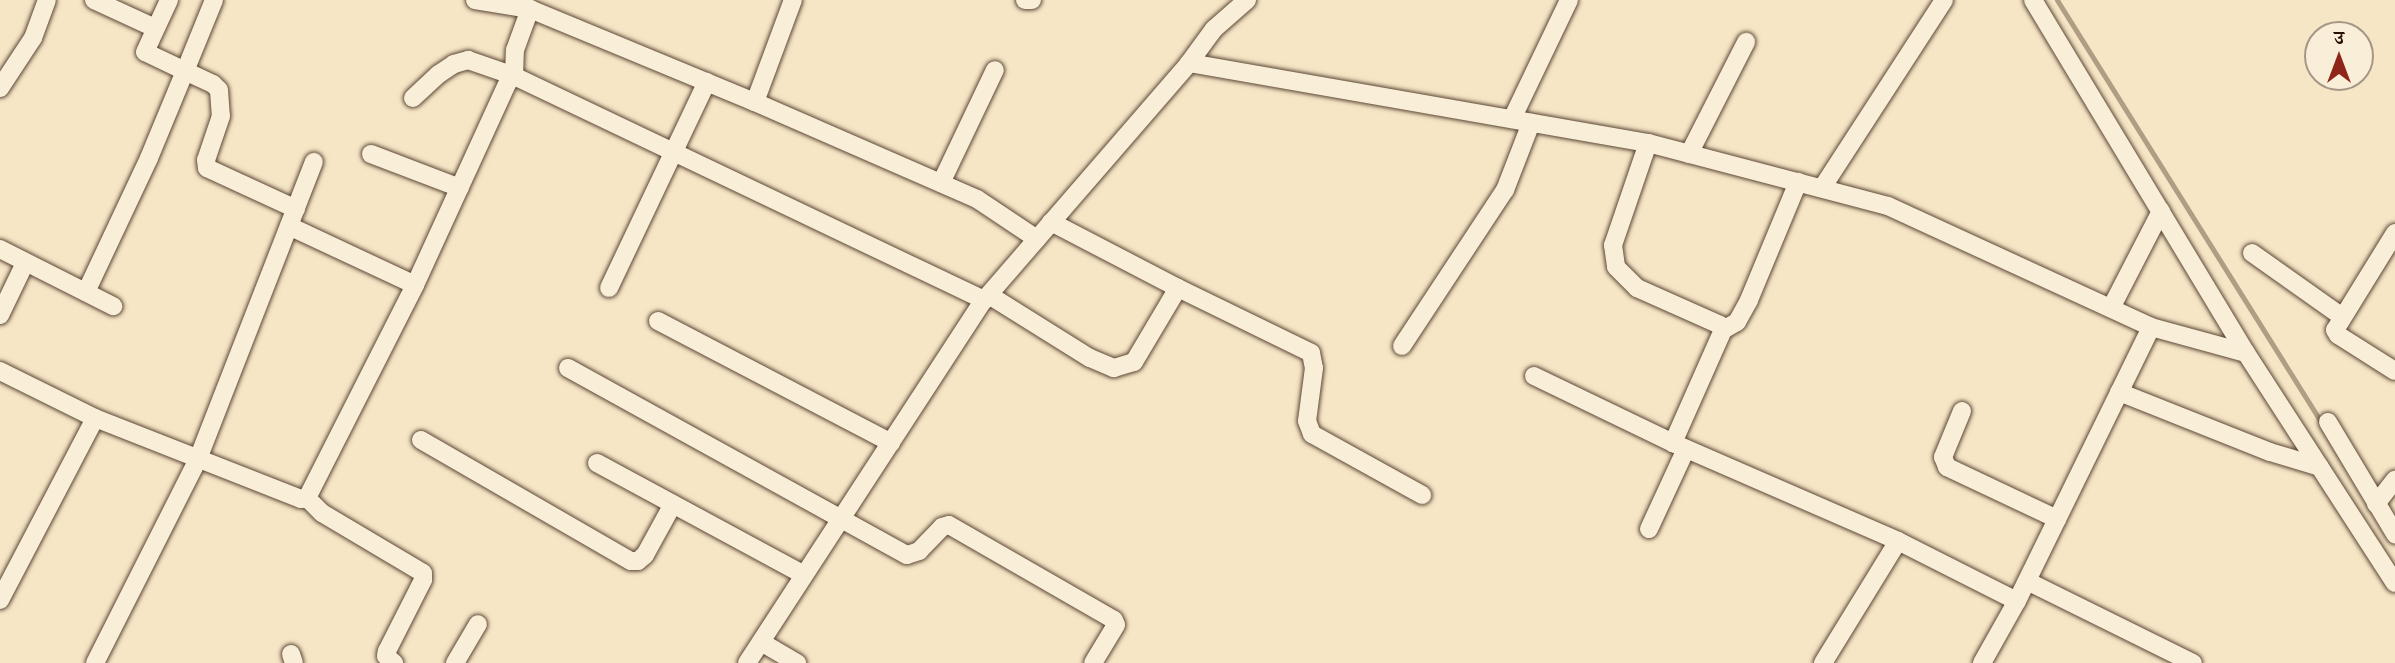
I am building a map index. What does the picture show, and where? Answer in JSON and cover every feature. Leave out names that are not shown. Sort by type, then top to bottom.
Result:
[{"type":"street","points":[[0,88],[33,38],[47,0]]},
{"type":"street","points":[[94,0],[155,28]]},
{"type":"street","points":[[169,0],[145,52],[212,84],[219,90],[221,116],[206,160],[207,169],[415,285]]},
{"type":"street","points":[[86,292],[149,158],[214,0]]},
{"type":"street","points":[[475,0],[530,9],[755,102],[977,199],[1037,239]]},
{"type":"street","points":[[755,102],[793,0]]},
{"type":"street","points":[[1026,0],[1032,0]]},
{"type":"street","points":[[747,663],[986,297],[1189,63],[1214,29],[1247,0]]},
{"type":"street","points":[[1512,120],[1569,0]]},
{"type":"street","points":[[1822,188],[1944,0]]},
{"type":"street","points":[[2033,0],[2246,353],[2395,583]]},
{"type":"street","points":[[307,498],[415,285],[508,82],[514,76],[515,50],[530,9]]},
{"type":"street","points":[[1689,154],[1746,42]]},
{"type":"street","points":[[413,98],[454,64],[468,61],[514,76],[986,297],[1090,358],[1114,368],[1134,362],[1178,288]]},
{"type":"street","points":[[1189,63],[1648,143],[1888,206],[2151,327],[2246,353]]},
{"type":"street","points":[[941,183],[995,71]]},
{"type":"street","points":[[609,288],[672,150],[707,82]]},
{"type":"street","points":[[1402,346],[1505,190],[1531,122]]},
{"type":"street","points":[[1648,143],[1613,245],[1616,267],[1637,288],[1720,326],[1723,330]]},
{"type":"street","points":[[371,154],[460,188]]},
{"type":"street","points":[[95,663],[198,459],[314,162]]},
{"type":"street","points":[[1649,529],[1723,330],[1737,322],[1749,300],[1798,182]]},
{"type":"street","points":[[2111,308],[2161,211]]},
{"type":"street","points":[[1051,222],[1178,288],[1311,352],[1314,368],[1307,421],[1312,434],[1422,495]]},
{"type":"street","points":[[2395,233],[2336,325],[2338,335],[2395,372]]},
{"type":"street","points":[[0,250],[113,306]]},
{"type":"street","points":[[2252,253],[2341,316]]},
{"type":"street","points":[[0,315],[25,263]]},
{"type":"street","points":[[658,321],[891,443]]},
{"type":"street","points":[[1982,663],[2017,601],[2151,327]]},
{"type":"street","points":[[568,368],[907,555],[919,551],[943,527],[949,526],[1114,620],[1116,625],[1093,663]]},
{"type":"street","points":[[0,371],[95,418],[300,499],[307,498]]},
{"type":"street","points":[[1534,376],[1679,446],[1898,541],[2017,601]]},
{"type":"street","points":[[2119,392],[2270,452],[2320,467]]},
{"type":"street","points":[[1962,411],[1943,457],[1947,467],[2057,519]]},
{"type":"street","points":[[0,600],[95,418]]},
{"type":"street","points":[[2328,422],[2395,534]]},
{"type":"street","points":[[421,440],[631,561],[638,561],[645,555],[673,504]]},
{"type":"street","points":[[597,463],[804,575]]},
{"type":"street","points":[[2376,503],[2395,480]]},
{"type":"street","points":[[307,498],[322,513],[423,573],[423,580],[387,651],[386,656],[394,663]]},
{"type":"street","points":[[1823,663],[1898,541]]},
{"type":"street","points":[[2027,581],[2193,663]]},
{"type":"street","points":[[456,663],[478,624]]},
{"type":"street","points":[[761,642],[797,663]]},
{"type":"waterway","points":[[2057,0],[2323,425]]}]
